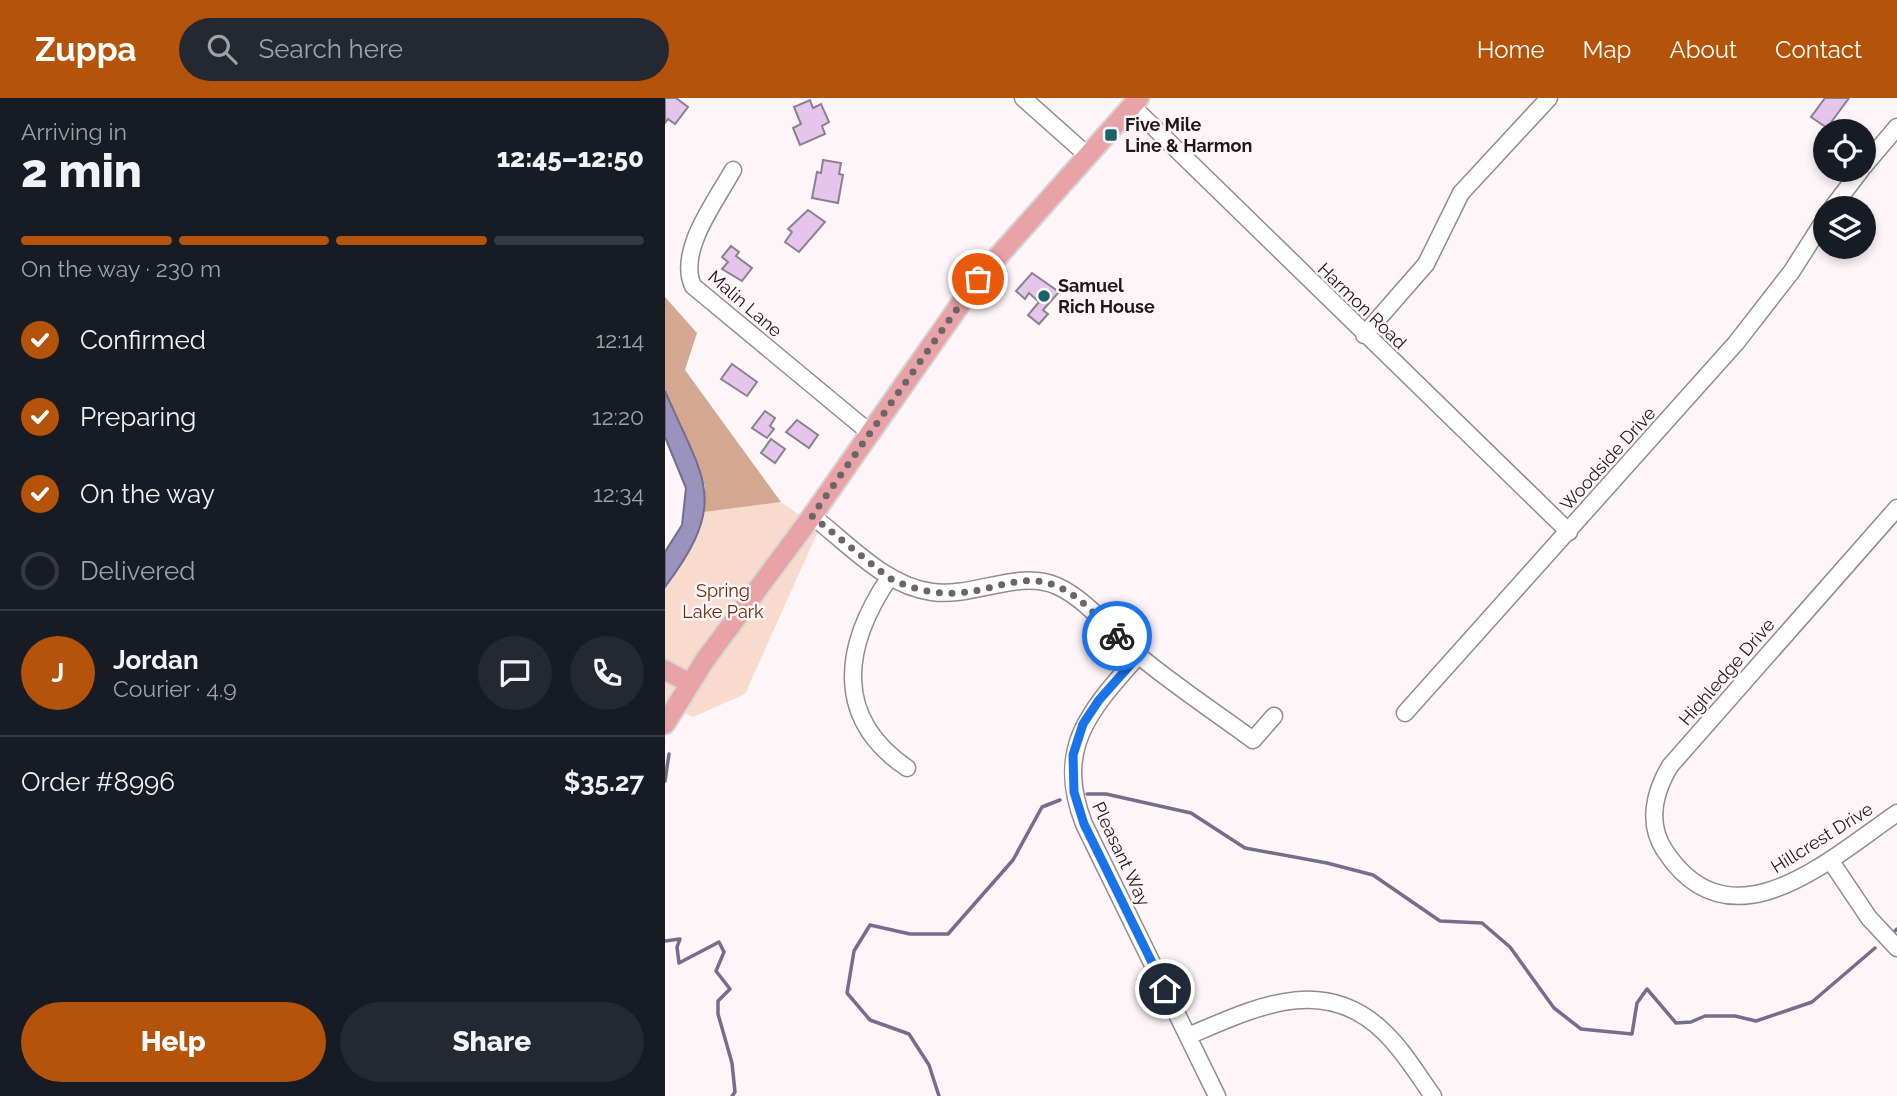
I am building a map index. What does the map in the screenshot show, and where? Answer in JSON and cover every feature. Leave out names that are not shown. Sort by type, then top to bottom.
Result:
[{"type":"main road","points":[[665,724],[689,683],[1002,249],[1135,102]]},
{"type":"main road","points":[[665,670],[689,683]]},
{"type":"street","points":[[1023,98],[1087,155]]},
{"type":"street","points":[[1364,335],[1426,264],[1461,192],[1549,98]]},
{"type":"street","name":"Harmon Road","points":[[1135,102],[1364,335],[1569,531]]},
{"type":"street","points":[[1876,152],[1897,127]]},
{"type":"street","name":"Malin Lane","points":[[733,170],[690,252],[687,268],[693,286],[869,432]]},
{"type":"street","name":"Woodside Drive","points":[[1405,713],[1736,343],[1784,282],[1813,237]]},
{"type":"street","name":"Highledge Drive","points":[[1688,877],[1663,848],[1655,829],[1654,807],[1659,784],[1670,766],[1897,508]]},
{"type":"street","points":[[812,516],[889,578],[916,589],[943,593],[976,591],[1019,581],[1044,582],[1076,598],[1139,655],[1253,740],[1273,716]]},
{"type":"street","points":[[889,578],[868,611],[857,638],[853,686],[866,727],[885,751],[907,768]]},
{"type":"street","name":"Pleasant Way","points":[[1139,655],[1099,700],[1083,724],[1073,755],[1074,792],[1084,824],[1217,1096]]},
{"type":"street","name":"Hillcrest Drive","points":[[1688,877],[1714,892],[1756,896],[1791,884],[1897,813]]},
{"type":"street","points":[[1830,860],[1869,918],[1897,948]]},
{"type":"street","points":[[1188,1037],[1276,1002],[1304,999],[1334,1003],[1351,1009],[1383,1030],[1408,1059],[1433,1096]]},
{"type":"green space","name":"Spring Lake Park","points":[[781,502],[819,529],[745,694],[693,717],[665,704],[665,580],[697,513]]},
{"type":"shaded area","points":[[665,297],[697,333],[685,370],[781,502],[704,512],[705,486],[665,391]]},
{"type":"shaded area","points":[[665,391],[699,469],[704,489],[704,510],[698,532],[686,557],[665,587],[665,552],[682,525],[686,488],[665,437]]},
{"type":"building","points":[[665,98],[676,98],[688,107],[675,124],[668,119],[665,123]]},
{"type":"building","points":[[1825,98],[1849,98],[1834,119],[1811,117]]},
{"type":"building","points":[[810,100],[813,108],[821,104],[829,122],[822,126],[825,134],[800,145],[793,128],[801,124],[794,107]]},
{"type":"building","points":[[823,160],[841,163],[839,174],[843,175],[838,203],[812,198],[817,172],[821,173]]},
{"type":"building","points":[[808,210],[825,222],[799,252],[785,242],[792,232],[788,229]]},
{"type":"building","points":[[731,246],[739,252],[736,256],[752,268],[742,281],[722,269],[728,262],[722,257]]},
{"type":"building","name":"Samuel Rich House","points":[[1032,273],[1059,292],[1043,310],[1048,314],[1039,324],[1028,315],[1039,302],[1029,293],[1025,299],[1016,291]]},
{"type":"building","points":[[732,364],[757,382],[747,396],[721,379]]},
{"type":"building","points":[[765,411],[775,418],[770,426],[774,429],[767,438],[752,428]]},
{"type":"building","points":[[797,420],[818,435],[809,448],[786,432]]},
{"type":"building","points":[[771,439],[785,449],[775,463],[761,453]]},
{"type":"waterway","points":[[665,781],[669,754]]},
{"type":"waterway","points":[[1087,794],[1106,794],[1191,813],[1245,848],[1327,863],[1373,875],[1440,921],[1482,923],[1510,947],[1554,1008],[1581,1029],[1632,1034],[1637,1003],[1647,989],[1676,1023],[1691,1022],[1705,1016],[1735,1016],[1756,1021],[1812,1002],[1875,948]]},
{"type":"waterway","points":[[939,1096],[929,1065],[909,1034],[870,1020],[847,993],[854,951],[870,925],[910,934],[948,934],[1013,860],[1042,807],[1060,800]]},
{"type":"waterway","points":[[665,941],[680,939],[677,947],[679,963],[719,942],[724,952],[716,971],[730,989],[718,1001],[718,1014],[732,1063],[735,1092],[732,1096]]},
{"type":"way so far","points":[[978,279],[812,516],[889,578],[902,584],[930,592],[956,593],[1019,581],[1044,582],[1067,591],[1117,636]]},
{"type":"place","name":"Five Mile Line & Harmon","points":[[1111,135]]},
{"type":"place","name":"Samuel Rich House","points":[[1044,296]]},
{"type":"route","points":[[1117,636],[1139,655],[1099,700],[1083,724],[1073,755],[1074,792],[1084,824],[1165,989]]}]
